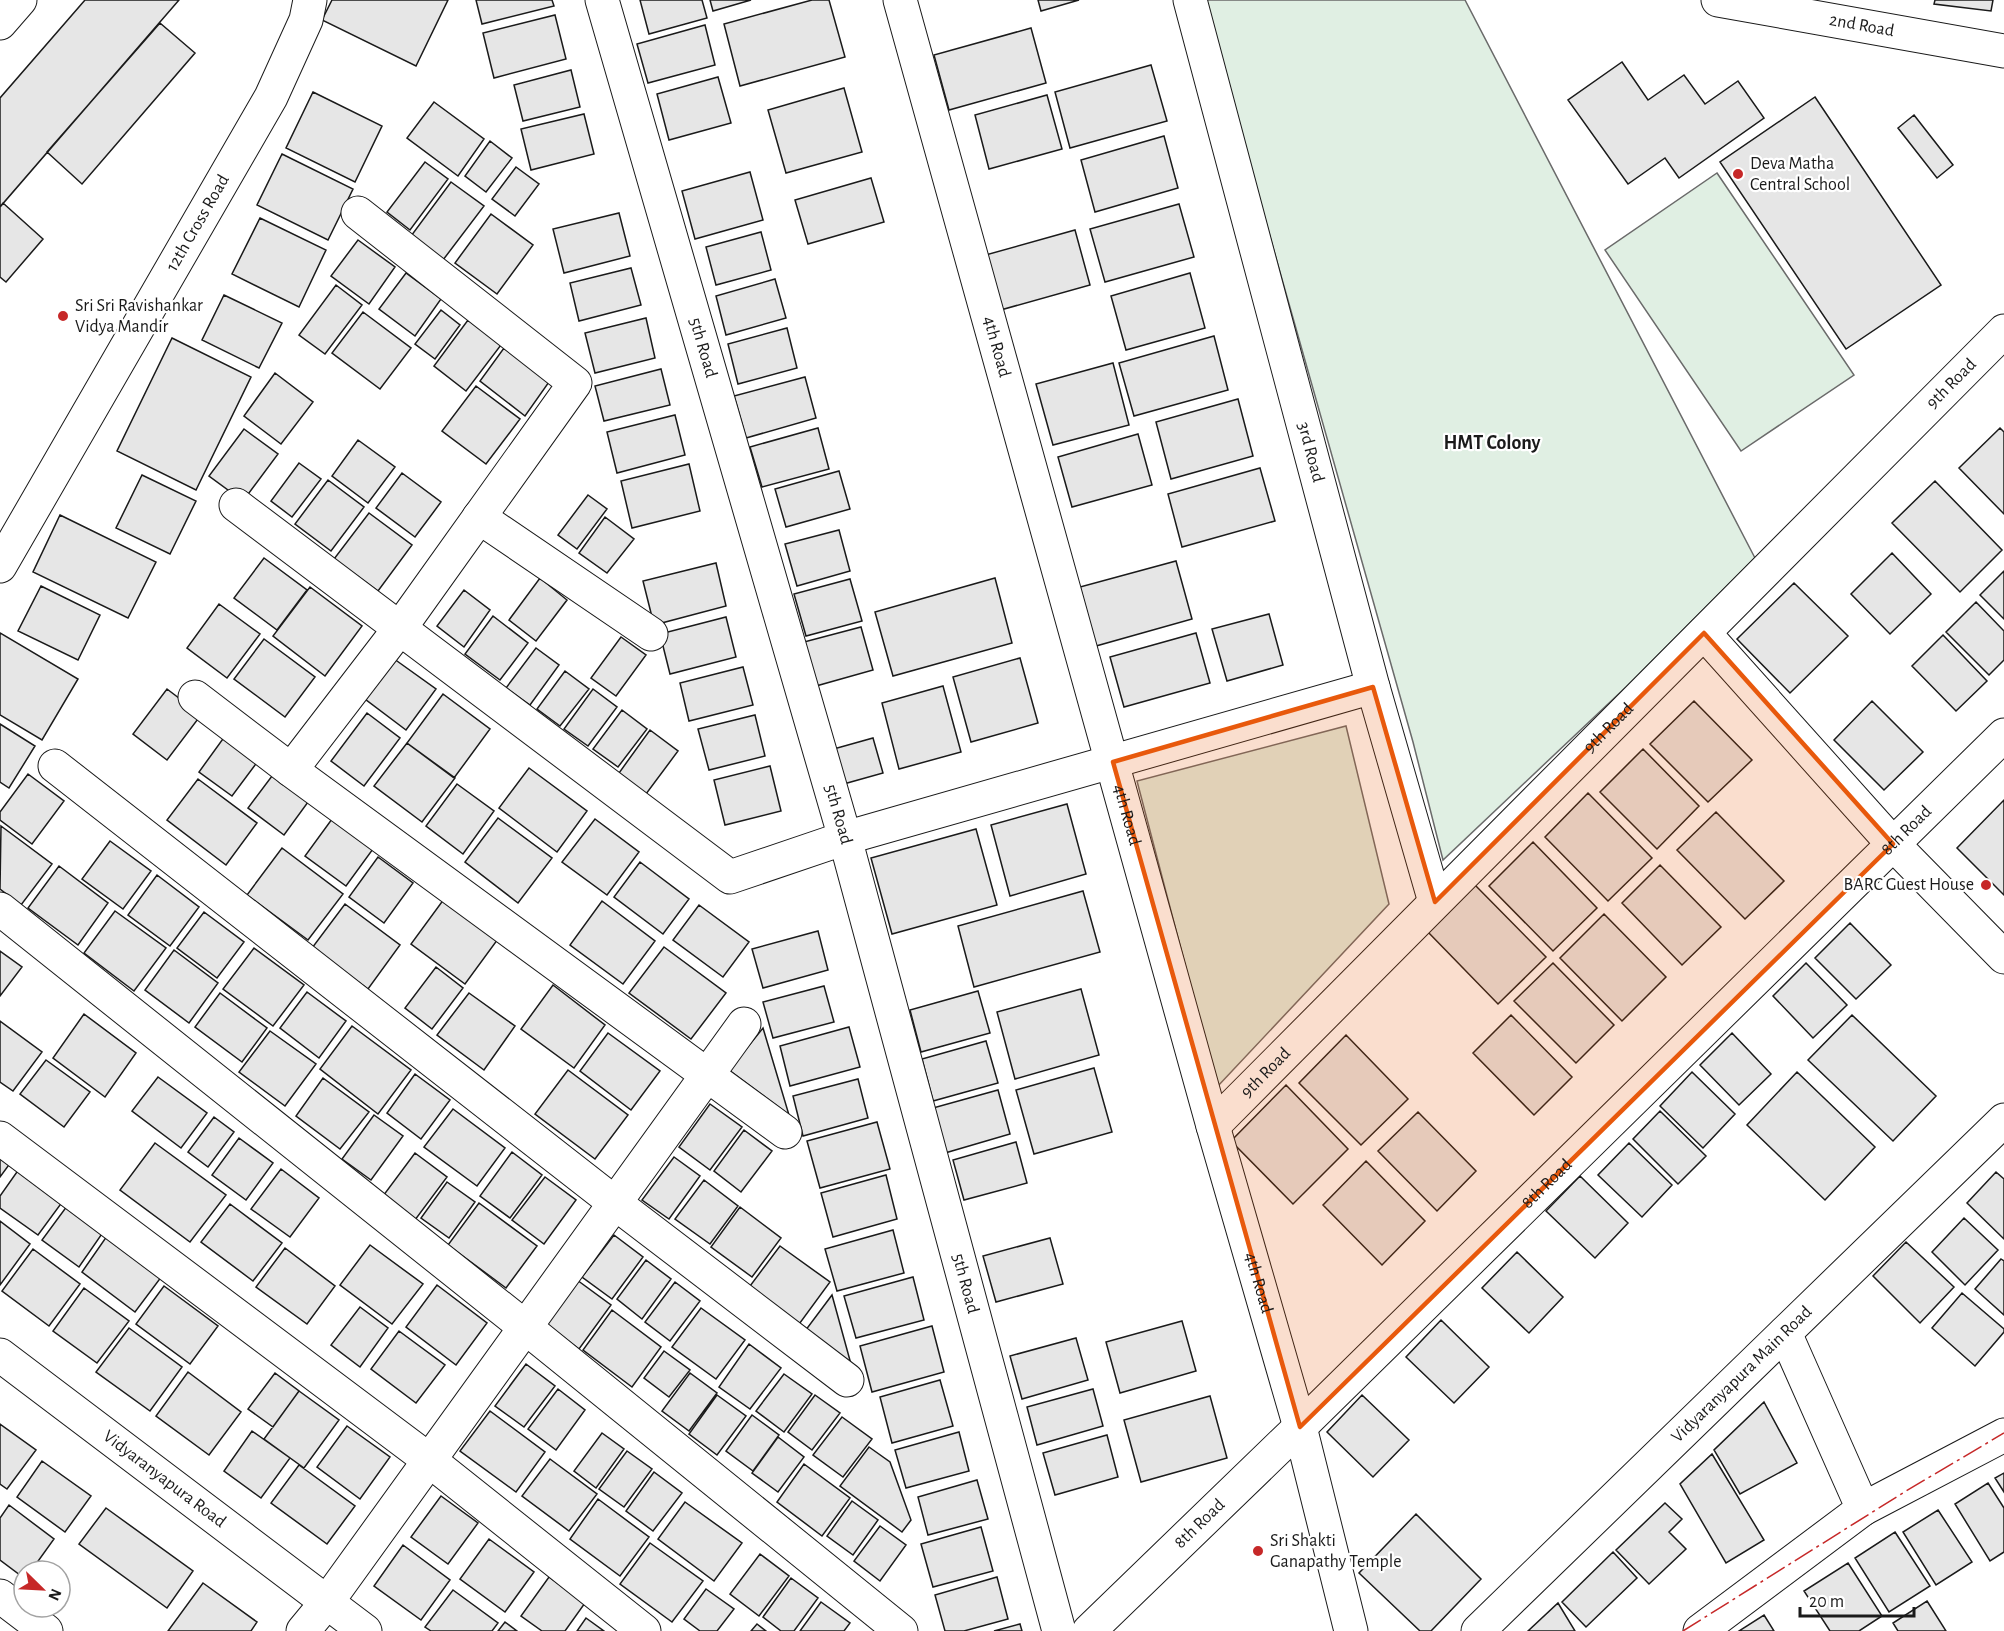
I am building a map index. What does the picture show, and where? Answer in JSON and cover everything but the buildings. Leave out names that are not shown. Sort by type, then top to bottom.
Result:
[{"type":"street","points":[[0,23],[20,0]]},
{"type":"street","name":"12th Cross Road","points":[[0,566],[271,97],[306,20],[310,0]]},
{"type":"street","name":"5th Road","points":[[602,0],[845,838],[1059,1631]]},
{"type":"street","name":"4th Road","points":[[900,0],[1213,1126],[1300,1427],[1351,1631]]},
{"type":"street","name":"3rd Road","points":[[1190,0],[1373,687],[1435,902]]},
{"type":"street","name":"2nd Road","points":[[1718,0],[2004,51]]},
{"type":"street","points":[[291,770],[400,628],[575,383],[358,213]]},
{"type":"street","name":"9th Road","points":[[1213,1126],[2004,331]]},
{"type":"street","points":[[236,504],[730,877],[845,838],[1373,687]]},
{"type":"street","points":[[479,517],[651,634]]},
{"type":"street","points":[[1704,633],[1893,844],[2004,957]]},
{"type":"street","points":[[195,697],[785,1132]]},
{"type":"street","name":"8th Road","points":[[1089,1631],[1300,1427],[2004,735]]},
{"type":"street","points":[[55,766],[615,1203],[847,1380]]},
{"type":"street","points":[[0,909],[525,1327],[901,1631]]},
{"type":"street","points":[[303,1631],[327,1602],[744,1024]]},
{"type":"street","name":"Vidyaranyapura Main Road","points":[[1478,1631],[2004,1120]]},
{"type":"street","points":[[0,1138],[429,1460],[644,1631]]},
{"type":"street","points":[[1785,1333],[1863,1509]]},
{"type":"street","name":"Vidyaranyapura Road","points":[[0,1355],[365,1631]]},
{"type":"street","points":[[1700,1631],[1863,1509],[2004,1435]]},
{"type":"street","points":[[0,1596],[46,1631]]},
{"type":"highlighted area","points":[[1704,633],[1893,844],[1300,1427],[1113,762],[1373,687],[1435,902]]},
{"type":"green space","points":[[1203,0],[1465,0],[1755,558],[1626,687],[1443,860],[1413,742]]},
{"type":"green space","points":[[1717,173],[1854,375],[1741,451],[1605,250]]},
{"type":"green space","points":[[1346,726],[1389,904],[1217,1087],[1137,781]]},
{"type":"power","points":[[1683,1631],[1906,1491],[2004,1433]]},
{"type":"place","name":"Deva Matha Central School","points":[[1738,174]]},
{"type":"place","name":"Sri Sri Ravishankar Vidya Mandir","points":[[63,316]]},
{"type":"place","name":"BARC Guest House","points":[[1986,885]]},
{"type":"place","name":"Sri Shakti Ganapathy Temple","points":[[1258,1551]]},
{"type":"district","name":"HMT Colony","points":[[1492,443]]}]
